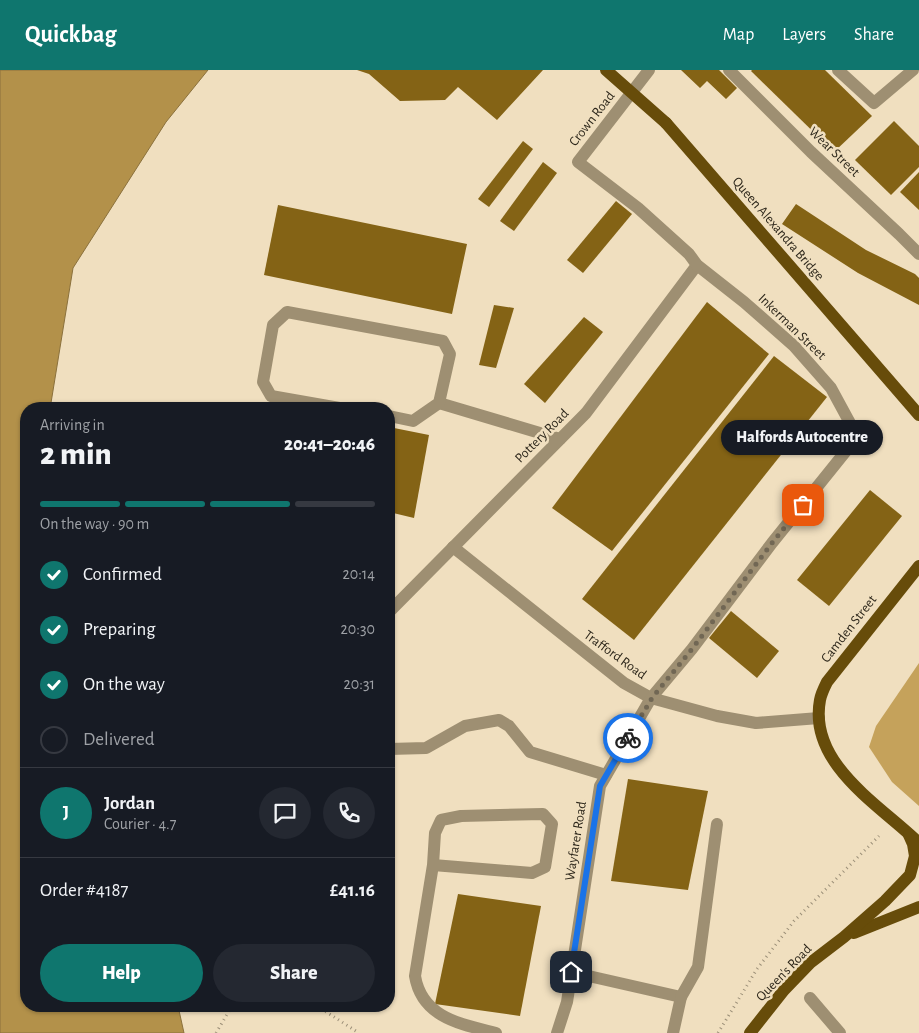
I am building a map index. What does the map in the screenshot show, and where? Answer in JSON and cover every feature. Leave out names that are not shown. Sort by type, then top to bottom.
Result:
[{"type":"main road","name":"Queen Alexandra Bridge","points":[[606,70],[666,123],[919,415]]},
{"type":"main road","name":"Camden Street","points":[[819,718],[820,699],[827,682],[919,566]]},
{"type":"main road","points":[[819,718],[823,738],[831,757],[845,776],[919,843]]},
{"type":"main road","points":[[844,937],[885,901],[910,875],[915,856],[913,844],[906,830]]},
{"type":"main road","points":[[844,937],[919,907]]},
{"type":"main road","name":"Queen's Road","points":[[750,1033],[784,990],[810,963],[844,937]]},
{"type":"street","name":"Crown Road","points":[[578,162],[649,70]]},
{"type":"street","points":[[838,70],[874,103],[913,70]]},
{"type":"street","name":"Wear Street","points":[[737,73],[811,152],[919,254]]},
{"type":"street","name":"Inkerman Street","points":[[578,162],[638,208],[689,254],[698,265],[794,346],[831,388],[850,423],[846,451],[772,543],[692,649]]},
{"type":"street","name":"Pottery Road","points":[[395,606],[586,413],[698,265]]},
{"type":"street","points":[[305,402],[271,396],[263,382],[272,325],[287,312],[443,341],[450,354],[439,403],[413,421],[395,417]]},
{"type":"street","points":[[439,403],[560,439]]},
{"type":"street","name":"Trafford Road","points":[[453,547],[624,683],[652,698],[717,716],[756,723],[819,718]]},
{"type":"street","name":"Wayfarer Road","points":[[557,1033],[567,1002],[600,786],[652,698],[692,649]]},
{"type":"street","points":[[395,749],[426,748],[465,726],[498,720],[509,726],[530,752],[606,776]]},
{"type":"street","points":[[433,866],[532,873],[545,867],[552,824],[543,814],[461,816],[441,820],[435,833],[433,866],[415,976],[417,989],[423,1000],[449,1019],[496,1033]]},
{"type":"street","points":[[673,1033],[681,997],[698,967],[717,824]]},
{"type":"street","points":[[571,972],[681,997]]},
{"type":"street","points":[[810,998],[840,1033]]},
{"type":"path","points":[[718,1033],[757,969],[794,921],[879,836]]},
{"type":"path","points":[[216,1033],[228,1012]]},
{"type":"path","points":[[327,1012],[360,1033]]},
{"type":"shaded area","points":[[0,70],[208,70],[166,122],[73,268],[51,402],[20,402],[20,1012],[179,1012],[184,1033],[0,1033]]},
{"type":"shaded area","points":[[919,663],[919,806],[892,782],[869,747],[876,726]]},
{"type":"building","points":[[357,70],[543,70],[497,120],[458,87],[445,100],[400,101],[369,74]]},
{"type":"building","points":[[681,70],[719,70],[737,88],[726,99],[707,81],[700,88]]},
{"type":"building","points":[[752,70],[825,70],[872,116],[834,152]]},
{"type":"building","points":[[894,121],[919,146],[919,167],[891,195],[855,160]]},
{"type":"building","points":[[523,141],[533,149],[489,207],[478,199]]},
{"type":"building","points":[[543,162],[557,173],[514,231],[500,221]]},
{"type":"building","points":[[919,172],[919,210],[900,192]]},
{"type":"building","points":[[616,201],[632,214],[583,273],[567,260]]},
{"type":"building","points":[[796,204],[866,250],[915,274],[919,278],[919,305],[858,273],[782,224]]},
{"type":"building","points":[[278,205],[467,244],[452,314],[264,275]]},
{"type":"building","points":[[707,302],[769,354],[612,551],[552,508]]},
{"type":"building","points":[[494,305],[514,308],[496,368],[479,365]]},
{"type":"building","points":[[584,317],[603,332],[545,403],[524,384]]},
{"type":"building","points":[[774,356],[827,397],[634,640],[582,599]]},
{"type":"building","points":[[395,428],[429,435],[414,518],[395,513]]},
{"type":"building","points":[[870,490],[902,516],[829,606],[797,580]]},
{"type":"building","points":[[731,611],[779,651],[757,678],[709,638]]},
{"type":"building","points":[[628,779],[708,791],[688,890],[611,881]]},
{"type":"building","points":[[458,894],[541,906],[520,1016],[435,1004]]},
{"type":"way so far","points":[[628,738],[652,698],[803,505]]},
{"type":"place","name":"Halfords Autocentre","points":[[803,505]]},
{"type":"route","points":[[571,972],[600,786],[628,738]]}]
